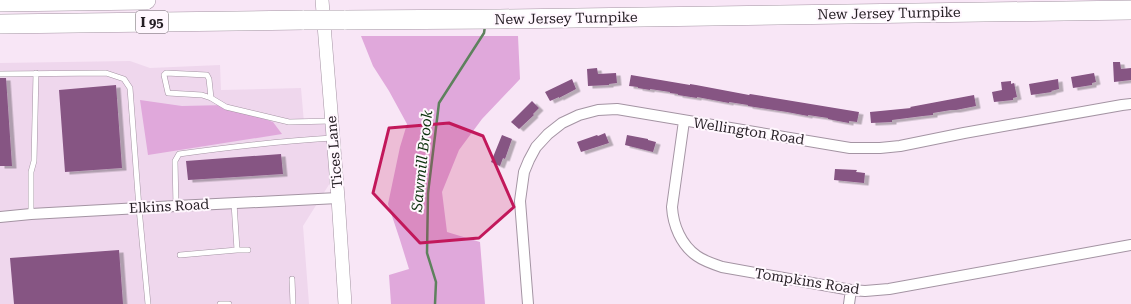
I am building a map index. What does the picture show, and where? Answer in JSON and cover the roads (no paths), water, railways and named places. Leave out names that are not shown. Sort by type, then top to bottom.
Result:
[{"type":"highway","name":"I 95","points":[[0,2],[146,0]]},
{"type":"highway","name":"New Jersey Turnpike","points":[[0,24],[1131,10]]},
{"type":"street","name":"Tices Lane","points":[[322,0],[345,304]]},
{"type":"street","name":"Wellington Road","points":[[528,304],[520,201],[524,172],[536,147],[548,134],[562,123],[579,115],[598,110],[617,109],[850,148],[880,148],[900,146],[972,131],[1131,104]]},
{"type":"street","name":"Tompkins Road","points":[[684,121],[672,207],[672,217],[677,231],[689,249],[697,256],[722,267],[851,290],[865,291],[889,289],[1131,245]]},
{"type":"street","name":"Elkins Road","points":[[0,217],[31,214],[338,198]]},
{"type":"street","points":[[850,304],[851,290]]},
{"type":"lane","points":[[31,214],[31,172],[34,161],[36,73]]},
{"type":"lane","points":[[0,74],[106,73],[124,79],[130,88],[148,304]]},
{"type":"lane","points":[[211,98],[209,79],[207,75],[166,73],[164,75],[168,93],[202,95],[211,98],[226,107],[289,122],[332,121]]},
{"type":"lane","points":[[176,206],[175,161],[179,154],[298,140],[333,138]]},
{"type":"lane","points":[[234,203],[237,250]]},
{"type":"lane","points":[[180,254],[248,250]]},
{"type":"lane","points":[[292,279],[293,304]]},
{"type":"lane","points":[[220,304],[228,304]]},
{"type":"waterway","name":"Sawmill Brook","points":[[435,304],[436,282],[427,253],[428,193],[439,103],[484,33],[485,26]]}]
